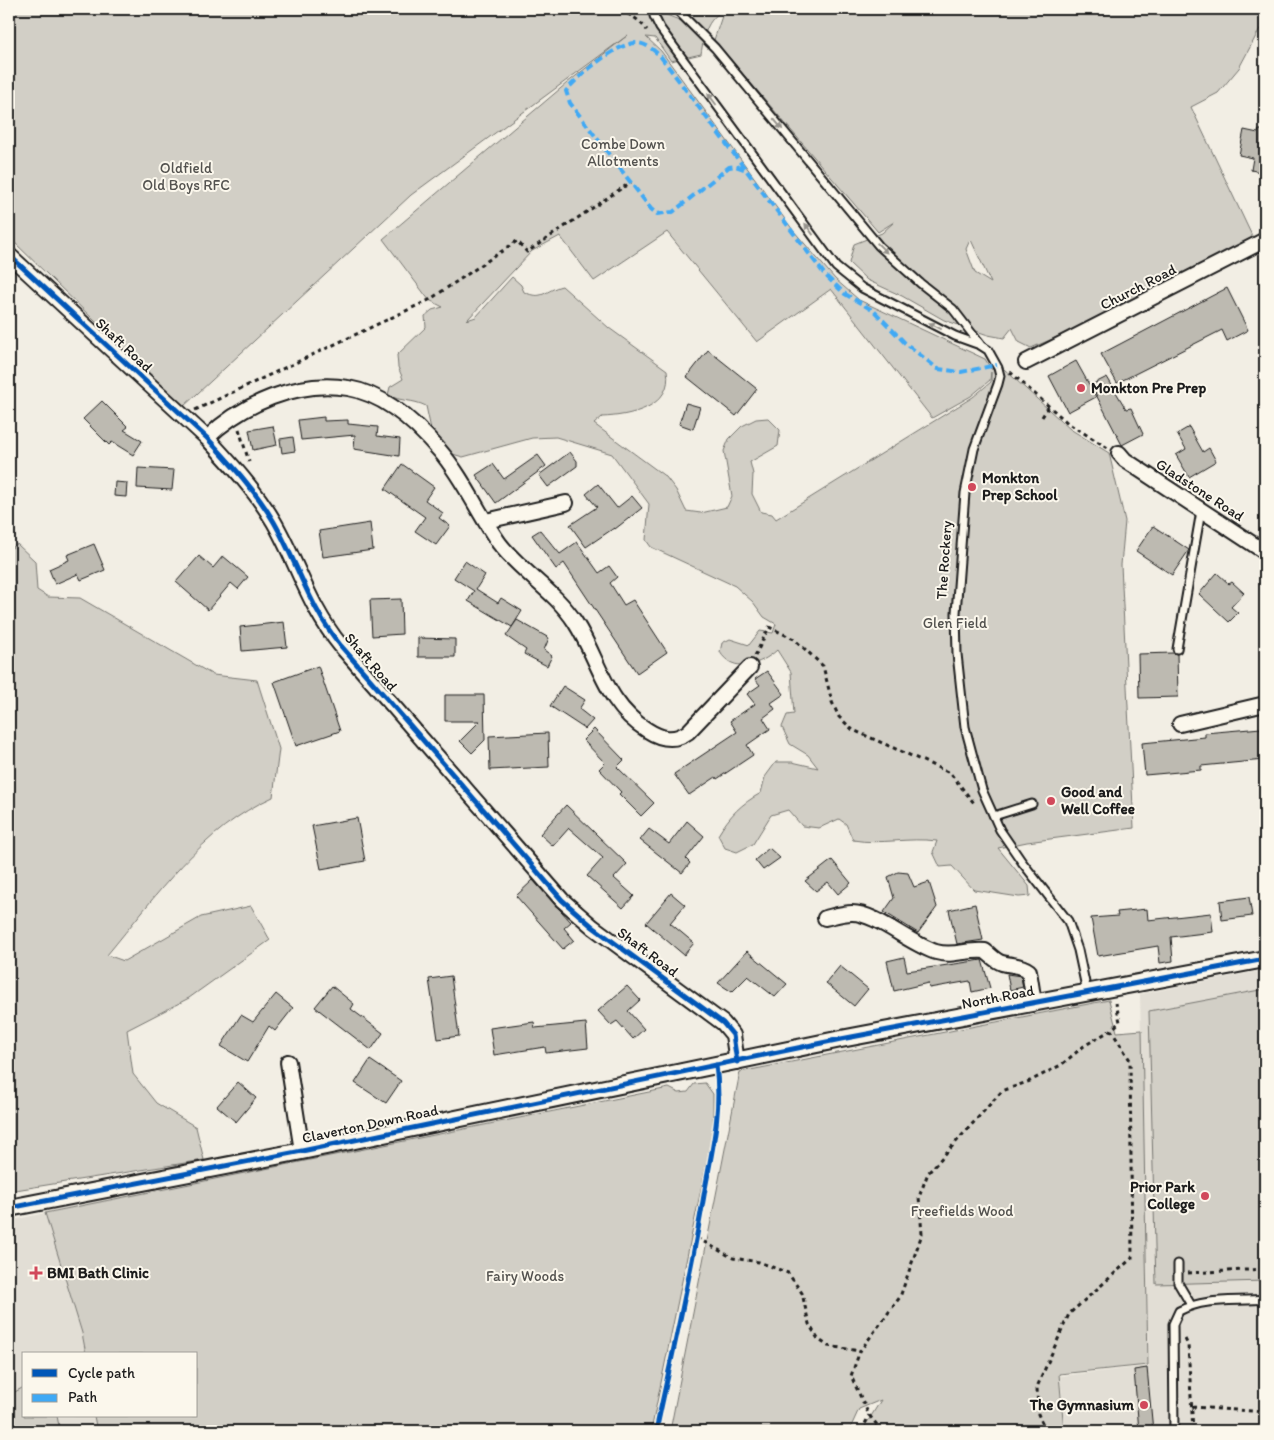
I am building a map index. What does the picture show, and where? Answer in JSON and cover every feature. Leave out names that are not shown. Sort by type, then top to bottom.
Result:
[{"type":"street","name":"Church Road","points":[[1026,362],[1265,240]]},
{"type":"street","name":"Shaft Road","points":[[9,255],[207,438],[233,467],[274,522],[324,626],[562,900],[593,927],[723,1023],[733,1035],[737,1062]]},
{"type":"street","points":[[207,438],[234,415],[295,390],[321,387],[348,388],[376,397],[420,429],[454,468],[508,554],[563,606],[574,619],[614,701],[635,723],[657,736],[668,739],[680,738],[750,667]]},
{"type":"street","name":"Gladstone Road","points":[[1119,453],[1125,460],[1265,552]]},
{"type":"street","points":[[486,521],[566,503]]},
{"type":"street","points":[[1180,724],[1265,704]]},
{"type":"street","points":[[825,918],[854,913],[869,918],[922,947],[936,952],[950,954],[985,951],[1004,964],[1023,966],[1029,970],[1034,1003]]},
{"type":"street","name":"North Road","points":[[737,1062],[841,1039],[1265,959]]},
{"type":"street","points":[[288,1062],[302,1151]]},
{"type":"street","name":"Claverton Down Road","points":[[9,1208],[302,1151],[737,1062]]},
{"type":"lane","points":[[655,9],[654,16],[660,28],[836,267],[862,288],[955,336],[980,345],[988,350],[994,358]]},
{"type":"lane","points":[[676,9],[715,48],[879,246],[952,309],[980,345]]},
{"type":"lane","name":"The Rockery","points":[[994,358],[1000,376],[974,449],[965,493],[956,613],[957,654],[965,727],[982,790],[994,816],[1022,862],[1068,921],[1078,950],[1088,993]]},
{"type":"lane","points":[[1177,649],[1201,511]]},
{"type":"lane","points":[[994,816],[1032,804]]},
{"type":"lane","points":[[1178,1264],[1178,1284],[1191,1305]]},
{"type":"lane","points":[[1174,1431],[1173,1324],[1178,1311],[1191,1305],[1209,1301],[1265,1299]]},
{"type":"path","points":[[596,9],[629,13],[637,17],[649,32]]},
{"type":"path","points":[[184,418],[189,413],[430,300],[517,241],[527,252],[631,182]]},
{"type":"path","points":[[994,358],[1009,362],[1005,367],[1069,424],[1119,453]]},
{"type":"path","points":[[1042,417],[1049,406]]},
{"type":"path","points":[[750,667],[769,627],[786,634],[813,655],[823,666],[832,702],[839,717],[853,730],[950,773],[977,807]]},
{"type":"path","points":[[882,1431],[869,1415],[851,1376],[860,1351],[900,1297],[922,1234],[919,1196],[928,1173],[1002,1091],[1030,1082],[1060,1065],[1120,1022],[1113,988]]},
{"type":"path","points":[[1046,1431],[1038,1414],[1037,1387],[1069,1314],[1132,1258],[1130,1060],[1111,1030]]},
{"type":"path","points":[[697,1238],[733,1258],[759,1262],[788,1273],[802,1293],[809,1324],[818,1339],[828,1346],[860,1351]]},
{"type":"path","points":[[1178,1273],[1265,1269]]},
{"type":"path","points":[[1181,1333],[1188,1345],[1193,1431]]},
{"type":"path","points":[[1192,1407],[1265,1412]]},
{"type":"path","points":[[862,1431],[869,1415]]},
{"type":"shaded area","name":"Prior Park College","points":[[1265,970],[1265,1431],[1065,1431],[1060,1376],[1149,1366],[1140,994]]},
{"type":"shaded area","name":"BMI Bath Clinic","points":[[45,1213],[82,1333],[86,1352],[22,1352],[22,1418],[94,1418],[97,1431],[9,1431],[9,1221]]},
{"type":"green space","points":[[9,9],[652,9],[684,22],[692,9],[1190,9],[1190,12],[1194,9],[1261,9],[1264,21],[1239,68],[1218,93],[1191,107],[1254,240],[1069,332],[1031,348],[1019,342],[1012,328],[1004,338],[988,335],[944,320],[902,296],[867,280],[849,263],[854,244],[882,233],[894,222],[878,232],[714,40],[724,10],[713,18],[710,23],[705,34],[701,54],[671,61],[655,38],[646,37],[661,51],[793,230],[835,279],[859,300],[985,359],[991,369],[1004,369],[1070,429],[1109,453],[1125,521],[1121,565],[1134,828],[1027,842],[998,848],[1029,886],[1030,896],[1019,897],[974,890],[952,866],[940,867],[933,852],[937,841],[874,842],[853,840],[846,824],[839,819],[819,828],[802,826],[788,810],[771,815],[753,844],[737,852],[725,848],[718,835],[736,811],[761,793],[765,777],[776,762],[792,762],[818,768],[808,755],[790,744],[782,727],[787,715],[794,714],[791,672],[777,650],[763,660],[747,665],[732,663],[720,652],[722,643],[730,639],[749,645],[760,631],[773,633],[776,624],[764,617],[753,602],[735,586],[651,547],[646,540],[649,504],[612,454],[556,437],[532,438],[463,457],[449,453],[432,434],[426,406],[388,395],[390,387],[403,379],[398,367],[397,355],[426,327],[425,316],[432,310],[443,307],[429,300],[383,239],[567,83],[628,35],[411,195],[183,407],[9,237]],"holes":[[[667,232],[757,342],[831,289],[932,418],[971,396],[990,380],[991,372],[991,382],[973,397],[776,519],[772,514],[761,512],[752,494],[753,474],[750,462],[778,446],[780,430],[768,418],[756,419],[742,426],[729,439],[724,451],[732,496],[727,507],[701,513],[686,511],[676,490],[666,477],[594,424],[602,417],[637,411],[657,401],[664,393],[667,383],[667,370],[609,328],[562,286],[544,294],[530,294],[524,292],[521,285],[512,277],[476,317],[467,320],[532,251],[560,236],[594,281]],[[971,240],[991,283],[975,273],[966,249]]]},
{"type":"green space","points":[[17,544],[35,561],[37,590],[48,597],[80,598],[213,675],[257,680],[279,749],[273,797],[248,810],[224,826],[203,845],[182,865],[107,955],[124,961],[201,917],[251,906],[270,940],[189,998],[127,1030],[133,1074],[156,1103],[196,1127],[204,1160],[9,1191],[9,550]]},
{"type":"green space","points":[[1265,989],[1265,1281],[1156,1284],[1149,1011]]},
{"type":"green space","name":"Freefields Wood","points":[[1109,1000],[1117,1032],[1142,1030],[1148,1365],[1059,1374],[1064,1431],[862,1431],[881,1400],[859,1409],[849,1431],[670,1431],[740,1072]]},
{"type":"green space","name":"Fairy Woods","points":[[705,1083],[713,1094],[713,1131],[651,1431],[97,1431],[94,1418],[198,1418],[198,1352],[86,1352],[82,1333],[45,1213],[669,1088],[679,1093],[688,1092],[694,1084]]},
{"type":"green space","points":[[22,1388],[22,1418],[57,1418],[60,1431],[9,1431],[9,1395]]},
{"type":"building","points":[[1244,130],[1258,133],[1259,130],[1265,130],[1265,173],[1251,170],[1253,158],[1239,155]]},
{"type":"building","points":[[1227,288],[1248,330],[1227,341],[1222,330],[1117,383],[1101,354]]},
{"type":"building","points":[[708,350],[757,389],[736,416],[687,377]]},
{"type":"building","name":"Monkton Pre Prep","points":[[1076,361],[1096,397],[1068,412],[1049,376]]},
{"type":"building","points":[[1107,377],[1126,409],[1131,408],[1143,434],[1122,445],[1091,385]]},
{"type":"building","points":[[102,401],[128,427],[124,430],[142,441],[133,455],[112,442],[109,445],[83,419]]},
{"type":"building","points":[[686,403],[700,407],[693,429],[679,424]]},
{"type":"building","points":[[324,417],[324,421],[348,420],[348,424],[378,427],[377,436],[400,439],[399,456],[354,449],[355,435],[301,440],[298,420]]},
{"type":"building","points":[[273,426],[277,445],[253,450],[249,430]]},
{"type":"building","points":[[1189,427],[1203,452],[1209,448],[1216,461],[1189,477],[1176,455],[1186,449],[1177,434]]},
{"type":"building","points":[[293,437],[295,451],[282,453],[280,439]]},
{"type":"building","points":[[570,452],[577,461],[577,466],[548,487],[539,475]]},
{"type":"building","points":[[538,455],[546,466],[496,503],[476,475],[493,464],[504,479]]},
{"type":"building","points":[[402,464],[434,487],[425,500],[443,513],[439,518],[450,526],[436,545],[415,531],[425,517],[385,489]]},
{"type":"building","points":[[138,468],[174,470],[172,490],[137,488]]},
{"type":"building","points":[[115,482],[127,483],[126,497],[114,496]]},
{"type":"building","points":[[598,484],[617,508],[632,496],[642,508],[615,529],[586,547],[570,525],[597,507],[586,494]]},
{"type":"building","points":[[370,523],[373,550],[323,557],[319,531]]},
{"type":"building","points":[[1153,526],[1189,550],[1172,575],[1136,551]]},
{"type":"building","points":[[540,530],[560,554],[577,542],[599,573],[609,566],[617,577],[610,583],[624,605],[633,600],[667,652],[637,673],[564,563],[556,569],[532,535]]},
{"type":"building","points":[[94,544],[105,570],[81,580],[78,574],[55,584],[49,569],[69,560],[67,555]]},
{"type":"building","points":[[199,556],[213,568],[223,556],[248,577],[238,589],[231,583],[208,610],[176,582]]},
{"type":"building","points":[[465,561],[485,575],[476,589],[498,603],[501,598],[522,611],[512,627],[468,601],[474,591],[454,578]]},
{"type":"building","points":[[1217,573],[1229,584],[1232,582],[1244,593],[1231,607],[1238,613],[1229,622],[1199,594]]},
{"type":"building","points":[[401,599],[402,634],[372,636],[370,600]]},
{"type":"building","points":[[517,620],[549,638],[544,650],[552,656],[547,666],[524,654],[526,650],[506,636]]},
{"type":"building","points":[[284,622],[287,647],[242,651],[240,627]]},
{"type":"building","points":[[418,638],[455,639],[455,657],[418,657]]},
{"type":"building","points":[[1138,654],[1177,654],[1178,697],[1139,698]]},
{"type":"building","points":[[318,666],[340,731],[296,746],[274,682]]},
{"type":"building","points":[[767,671],[784,694],[771,703],[775,709],[763,718],[770,729],[747,745],[753,755],[689,795],[674,774],[737,732],[730,721],[755,704],[747,694],[760,685],[755,679]]},
{"type":"building","points":[[563,686],[585,700],[579,709],[593,720],[585,729],[550,706]]},
{"type":"building","points":[[445,695],[484,695],[485,740],[472,753],[460,741],[480,721],[445,721]]},
{"type":"building","points":[[1261,728],[1264,760],[1201,766],[1201,770],[1145,775],[1142,743],[1205,737],[1205,733]]},
{"type":"building","points":[[594,729],[624,760],[617,767],[654,803],[641,816],[619,794],[621,792],[599,769],[605,763],[583,740]]},
{"type":"building","points":[[548,733],[549,767],[490,770],[489,736]]},
{"type":"building","points":[[566,805],[627,864],[614,878],[634,896],[623,908],[587,876],[603,858],[569,828],[553,846],[540,834]]},
{"type":"building","points":[[357,818],[365,861],[321,869],[312,826]]},
{"type":"building","points":[[687,821],[704,836],[686,859],[690,863],[682,873],[640,840],[649,829],[669,844]]},
{"type":"building","points":[[769,848],[780,858],[763,870],[755,860]]},
{"type":"building","points":[[832,860],[851,883],[838,894],[828,882],[816,891],[805,881]]},
{"type":"building","points":[[898,872],[908,873],[914,887],[929,882],[937,907],[918,933],[884,912],[894,898],[888,877]]},
{"type":"building","points":[[533,880],[571,922],[564,928],[574,940],[563,949],[516,896]]},
{"type":"building","points":[[671,893],[685,905],[670,923],[694,943],[684,955],[646,923]]},
{"type":"building","points":[[1249,897],[1252,916],[1222,920],[1220,901]]},
{"type":"building","points":[[975,904],[983,940],[957,944],[949,910]]},
{"type":"building","points":[[1147,909],[1148,920],[1211,913],[1213,932],[1171,937],[1173,961],[1160,963],[1158,946],[1098,956],[1091,918],[1118,916],[1117,912]]},
{"type":"building","points":[[747,951],[787,984],[775,997],[748,976],[732,992],[718,983]]},
{"type":"building","points":[[904,957],[907,971],[982,960],[990,988],[972,992],[970,981],[929,988],[928,983],[894,991],[887,961]]},
{"type":"building","points":[[840,966],[868,989],[854,1006],[826,983]]},
{"type":"building","points":[[1007,974],[1021,976],[1023,987],[1010,990]]},
{"type":"building","points":[[451,976],[459,1036],[438,1039],[429,979]]},
{"type":"building","points":[[332,986],[354,1004],[351,1009],[383,1033],[371,1050],[315,1007]]},
{"type":"building","points":[[627,986],[640,1000],[628,1011],[644,1029],[633,1039],[617,1021],[611,1025],[598,1011]]},
{"type":"building","points":[[276,994],[293,1008],[275,1031],[269,1026],[247,1062],[221,1046],[241,1015],[253,1022]]},
{"type":"building","points":[[534,1022],[535,1028],[586,1023],[588,1048],[546,1053],[545,1047],[494,1055],[490,1028]]},
{"type":"building","points":[[370,1060],[401,1081],[386,1103],[355,1083]]},
{"type":"building","points":[[238,1082],[256,1098],[236,1122],[217,1106]]},
{"type":"building","name":"The Gymnasium","points":[[1147,1368],[1153,1431],[1139,1431],[1134,1370]]},
{"type":"marked path","points":[[744,169],[735,166],[729,167],[673,212],[657,214],[651,209],[570,103],[566,91],[589,69],[610,53],[630,44],[638,43],[651,48],[661,57],[825,275],[845,294],[874,311],[905,343],[938,369],[961,372],[997,365]]},
{"type":"cycle path","points":[[9,255],[207,438],[251,489],[267,511],[320,616],[341,646],[562,900],[593,927],[723,1023],[733,1035],[737,1062]]},
{"type":"cycle path","points":[[9,1208],[302,1151],[841,1039],[1265,959]]},
{"type":"cycle path","points":[[656,1431],[688,1280],[714,1142],[718,1097],[716,1065]]},
{"type":"place","name":"Monkton Pre Prep","points":[[1081,388]]},
{"type":"place","name":"Monkton Prep School","points":[[972,487]]},
{"type":"place","name":"Good and Well Coffee","points":[[1051,801]]},
{"type":"place","name":"Prior Park College","points":[[1205,1196]]},
{"type":"place","name":"BMI Bath Clinic","points":[[36,1273]]},
{"type":"place","name":"The Gymnasium","points":[[1144,1405]]},
{"type":"park label","name":"Combe Down Allotments","points":[[623,152]]},
{"type":"park label","name":"Oldfield Old Boys RFC","points":[[186,176]]},
{"type":"park label","name":"Glen Field","points":[[955,623]]}]
